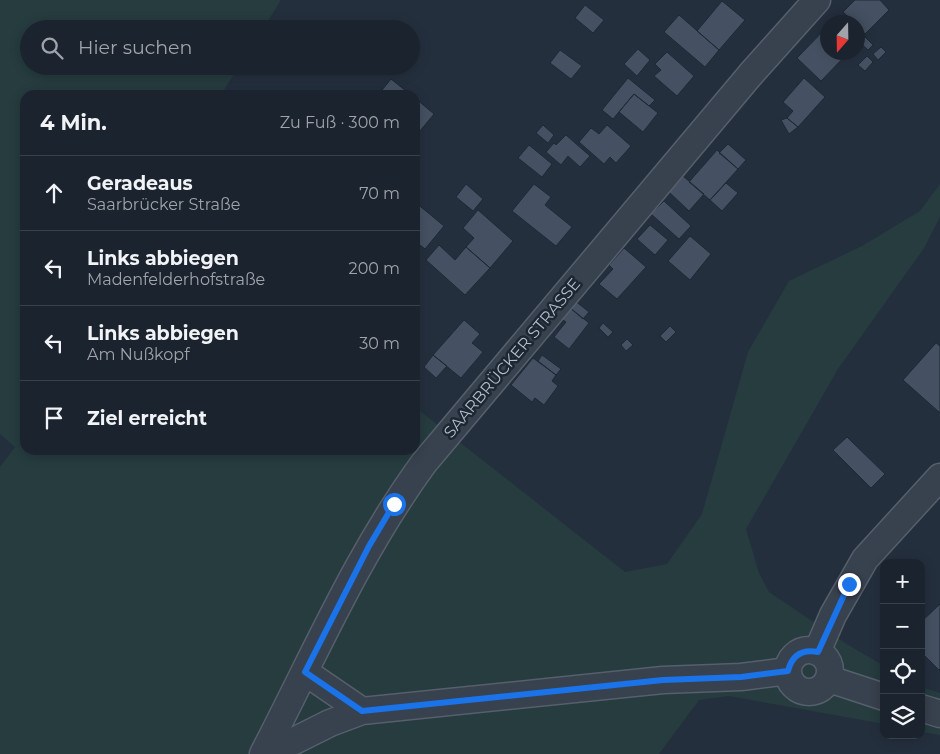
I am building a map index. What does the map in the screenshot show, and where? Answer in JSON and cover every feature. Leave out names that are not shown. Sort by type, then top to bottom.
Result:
[{"type":"street","name":"SAARBRÜCKER STRASSE","points":[[263,754],[369,546],[394,504],[424,463],[762,61],[817,0]]},
{"type":"street","points":[[818,652],[833,615],[865,559],[940,477]]},
{"type":"street","points":[[801,652],[818,652],[829,663],[829,679],[824,687],[815,692],[805,692],[796,688],[790,680],[788,671],[794,656],[801,652]]},
{"type":"street","points":[[268,754],[330,723],[362,711],[663,680],[741,677],[788,671]]},
{"type":"street","points":[[305,672],[362,711]]},
{"type":"street","points":[[829,679],[880,696]]},
{"type":"street","points":[[925,709],[940,714]]},
{"type":"green space","points":[[0,0],[281,0],[269,20],[20,20],[20,75],[233,75],[224,90],[20,90],[20,455],[420,455],[420,411],[625,572],[667,564],[702,514],[748,352],[789,281],[862,246],[920,211],[940,184],[940,217],[924,248],[838,369],[746,529],[759,573],[769,592],[845,643],[880,664],[880,723],[729,696],[699,700],[659,754],[0,754],[0,467],[15,447],[0,434]]},
{"type":"green space","points":[[925,688],[940,693],[940,735],[925,733]]},
{"type":"building","points":[[855,0],[880,0],[889,10],[865,34],[865,15],[846,15],[843,12]]},
{"type":"building","points":[[722,1],[745,20],[719,50],[697,31]]},
{"type":"building","points":[[585,5],[604,20],[593,33],[575,18]]},
{"type":"building","points":[[679,15],[719,50],[705,67],[664,32]]},
{"type":"building","points":[[820,34],[820,60],[841,60],[821,81],[797,58]]},
{"type":"building","points":[[865,37],[873,45],[868,50],[865,47]]},
{"type":"building","points":[[881,47],[886,52],[878,60],[873,54]]},
{"type":"building","points":[[638,49],[650,60],[637,76],[624,64]]},
{"type":"building","points":[[560,50],[582,66],[571,79],[550,63]]},
{"type":"building","points":[[667,52],[694,76],[677,96],[654,76],[661,70],[655,64]]},
{"type":"building","points":[[867,56],[873,62],[865,71],[858,65]]},
{"type":"building","points":[[628,78],[655,100],[649,106],[634,94],[613,119],[602,110]]},
{"type":"building","points":[[804,78],[825,97],[798,127],[787,118],[793,111],[783,102]]},
{"type":"building","points":[[391,79],[405,90],[382,90]]},
{"type":"building","points":[[634,94],[658,113],[643,132],[619,112]]},
{"type":"building","points":[[420,102],[434,114],[420,131]]},
{"type":"building","points":[[787,118],[798,127],[789,134],[781,120]]},
{"type":"building","points":[[543,125],[554,135],[548,143],[536,133]]},
{"type":"building","points":[[607,125],[631,146],[616,163],[610,157],[604,164],[579,142],[591,128],[599,134]]},
{"type":"building","points":[[566,135],[590,156],[580,167],[568,156],[561,165],[546,152],[554,143],[556,145]]},
{"type":"building","points":[[728,144],[746,160],[738,169],[719,153]]},
{"type":"building","points":[[529,145],[552,164],[542,177],[518,158]]},
{"type":"building","points":[[717,150],[738,169],[710,200],[689,182]]},
{"type":"building","points":[[683,176],[704,194],[689,211],[669,192]]},
{"type":"building","points":[[726,183],[738,193],[722,211],[710,200]]},
{"type":"building","points":[[466,184],[483,199],[473,211],[456,197]]},
{"type":"building","points":[[534,184],[551,197],[545,205],[572,227],[556,246],[512,211]]},
{"type":"building","points":[[664,201],[691,226],[679,239],[651,214]]},
{"type":"building","points":[[420,206],[444,226],[425,249],[420,245]]},
{"type":"building","points":[[478,210],[513,241],[490,268],[466,247],[474,238],[463,228]]},
{"type":"building","points":[[650,225],[668,240],[655,255],[637,239]]},
{"type":"building","points":[[690,236],[711,254],[690,280],[668,261]]},
{"type":"building","points":[[439,245],[455,260],[466,247],[490,268],[465,295],[426,260]]},
{"type":"building","points":[[624,248],[646,267],[617,299],[599,284],[613,269],[609,265]]},
{"type":"building","points":[[574,300],[589,312],[583,319],[569,307]]},
{"type":"building","points":[[569,307],[589,323],[569,349],[554,337],[566,322],[560,318]]},
{"type":"building","points":[[464,320],[480,334],[472,343],[483,352],[461,378],[433,355]]},
{"type":"building","points":[[603,323],[613,332],[608,337],[599,328]]},
{"type":"building","points":[[670,326],[676,332],[666,342],[660,336]]},
{"type":"building","points":[[627,339],[633,345],[626,351],[621,345]]},
{"type":"building","points":[[936,343],[940,346],[940,413],[903,380]]},
{"type":"building","points":[[433,355],[447,366],[436,378],[424,367]]},
{"type":"building","points":[[542,355],[561,369],[556,375],[538,361]]},
{"type":"building","points":[[533,358],[556,375],[552,381],[558,386],[544,405],[535,398],[532,402],[511,385]]},
{"type":"building","points":[[847,437],[885,474],[871,488],[833,450]]},
{"type":"building","points":[[940,604],[939,670],[925,656],[925,618]]},
{"type":"route","points":[[394,504],[369,546],[305,672],[362,711],[663,680],[741,677],[788,671],[794,656],[809,650],[818,652],[833,615],[849,584]]}]
